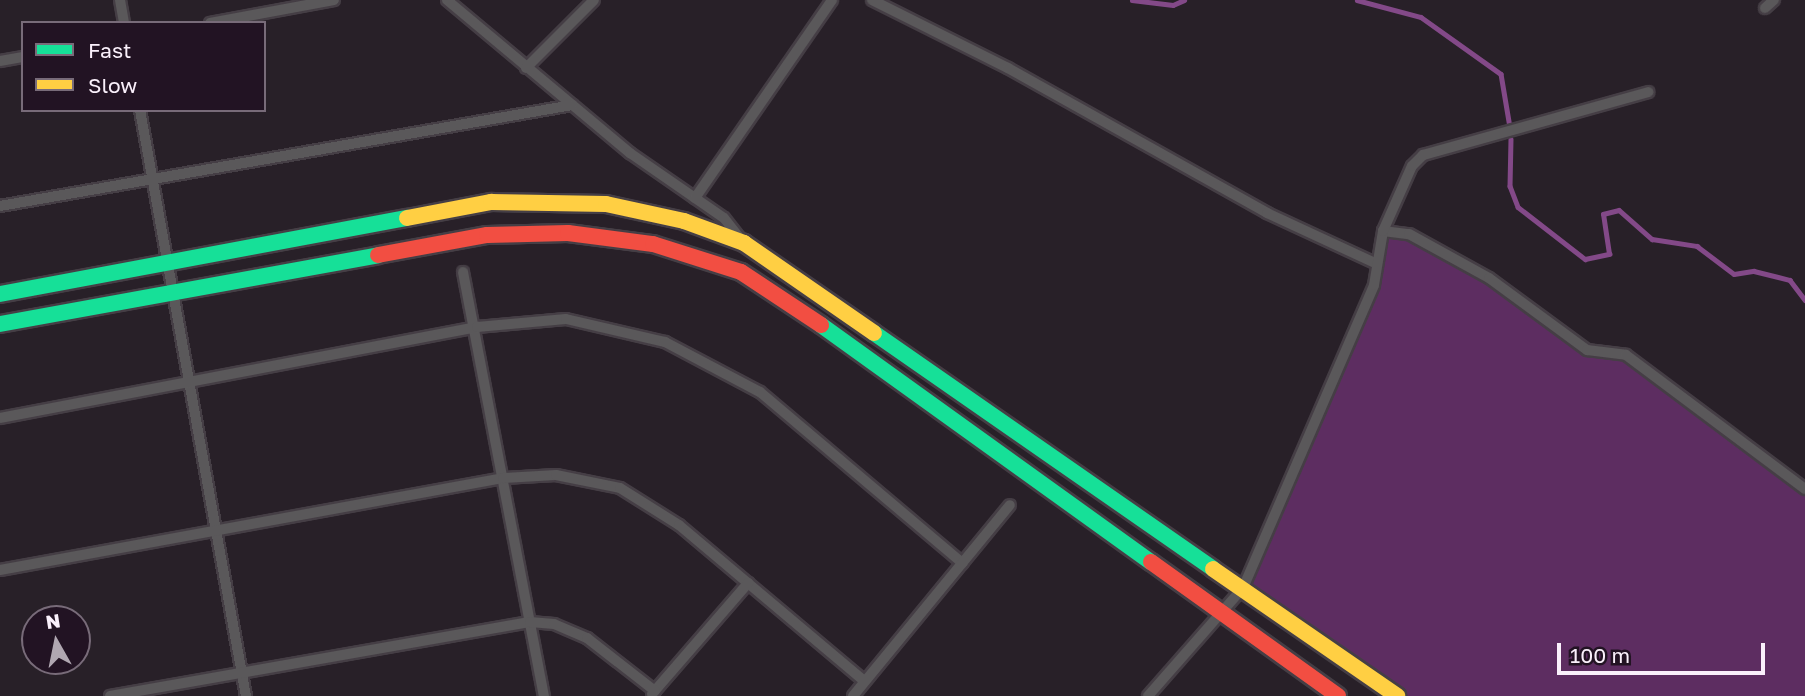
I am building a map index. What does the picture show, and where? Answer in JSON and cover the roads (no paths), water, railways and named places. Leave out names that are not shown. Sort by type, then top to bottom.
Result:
[{"type":"street","points":[[120,0],[124,21]]},
{"type":"street","points":[[221,21],[334,0]]},
{"type":"street","points":[[447,0],[572,105],[723,218],[744,243]]},
{"type":"street","points":[[526,68],[594,0]]},
{"type":"street","points":[[695,198],[832,0]]},
{"type":"street","points":[[872,0],[1008,68],[1267,213],[1375,263]]},
{"type":"street","points":[[1765,8],[1774,0]]},
{"type":"street","points":[[0,61],[21,57]]},
{"type":"street","points":[[1149,696],[1226,612],[1243,588],[1374,285],[1375,263],[1382,230],[1412,166],[1423,155],[1648,92]]},
{"type":"street","points":[[0,206],[152,176],[572,105]]},
{"type":"street","points":[[140,112],[246,696]]},
{"type":"street","points":[[0,294],[491,202],[606,205],[684,221],[744,243],[1396,696]]},
{"type":"street","points":[[1382,230],[1409,234],[1489,278],[1587,350],[1626,355],[1805,489]]},
{"type":"street","points":[[0,324],[172,290],[487,235],[568,233],[653,244],[740,272],[776,293],[1226,612],[1338,696]]},
{"type":"street","points":[[463,272],[477,327],[544,696]]},
{"type":"street","points":[[0,418],[477,327],[566,319],[665,342],[760,392],[962,563]]},
{"type":"street","points":[[0,569],[503,478],[556,475],[620,488],[679,525],[864,681]]},
{"type":"street","points":[[853,696],[1010,505]]},
{"type":"street","points":[[110,696],[530,622],[554,624],[587,638],[653,693],[748,583]]},
{"type":"waterway","points":[[1132,0],[1173,5],[1184,0]]},
{"type":"waterway","points":[[1357,0],[1421,17],[1501,74],[1510,127]]},
{"type":"waterway","points":[[1511,139],[1510,186],[1518,207],[1585,259],[1609,254],[1603,214],[1619,210],[1652,239],[1697,246],[1734,274],[1754,271],[1790,280],[1805,300]]}]
